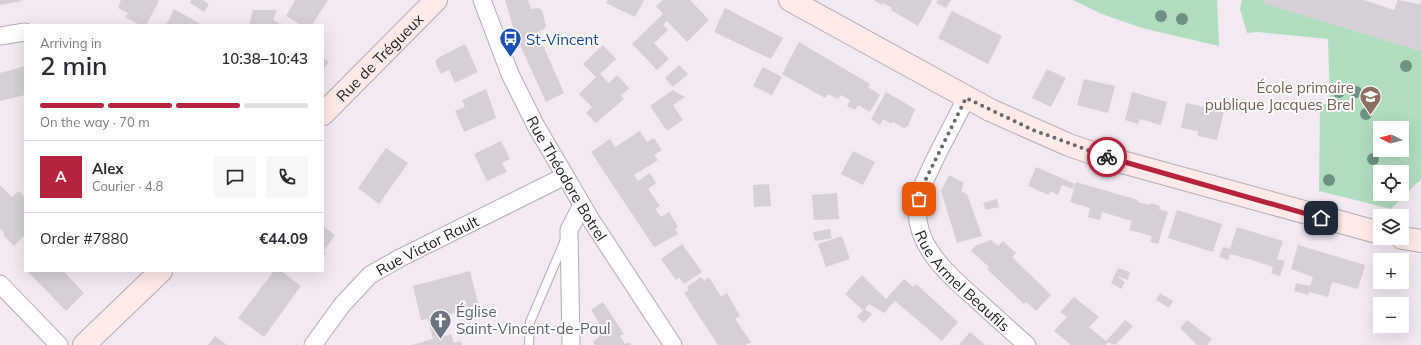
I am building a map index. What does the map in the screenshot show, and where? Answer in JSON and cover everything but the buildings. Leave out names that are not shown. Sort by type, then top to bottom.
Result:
[{"type":"street","name":"Rue de Trégueux","points":[[324,113],[436,0]]},
{"type":"street","name":"Rue Théodore Botrel","points":[[482,0],[510,74],[536,126],[582,205],[673,345]]},
{"type":"street","points":[[791,1],[966,98],[1033,130],[1104,157],[1373,231]]},
{"type":"street","points":[[0,36],[24,32]]},
{"type":"street","name":"Rue Armel Beaufils","points":[[966,98],[921,189],[917,208],[919,228],[930,253],[946,273],[1027,345]]},
{"type":"street","name":"Rue Victor Rault","points":[[313,345],[342,305],[370,275],[400,258],[565,176]]},
{"type":"street","points":[[571,345],[569,230],[582,205]]},
{"type":"street","points":[[1409,239],[1421,241]]},
{"type":"street","points":[[84,345],[160,272]]},
{"type":"street","points":[[0,284],[59,345]]},
{"type":"lane","points":[[529,345],[530,322],[569,230]]},
{"type":"green space","points":[[1073,0],[1217,0],[1219,46],[1142,28],[1102,14]]},
{"type":"green space","name":"École primaire publique Jacques Brel","points":[[1242,0],[1266,0],[1264,3],[1421,51],[1421,179],[1409,191],[1409,165],[1373,165],[1373,201],[1399,201],[1391,209],[1319,191],[1320,104],[1330,104],[1328,39],[1258,32],[1247,33],[1240,9]]},
{"type":"way so far","points":[[919,199],[921,189],[966,98],[1033,130],[1069,145],[1107,157]]},
{"type":"place","name":"St-Vincent","points":[[511,58]]},
{"type":"place","name":"École primaire publique Jacques Brel","points":[[1370,116]]},
{"type":"place","name":"Église Saint-Vincent-de-Paul","points":[[441,340]]},
{"type":"route","points":[[1107,157],[1321,218]]}]
